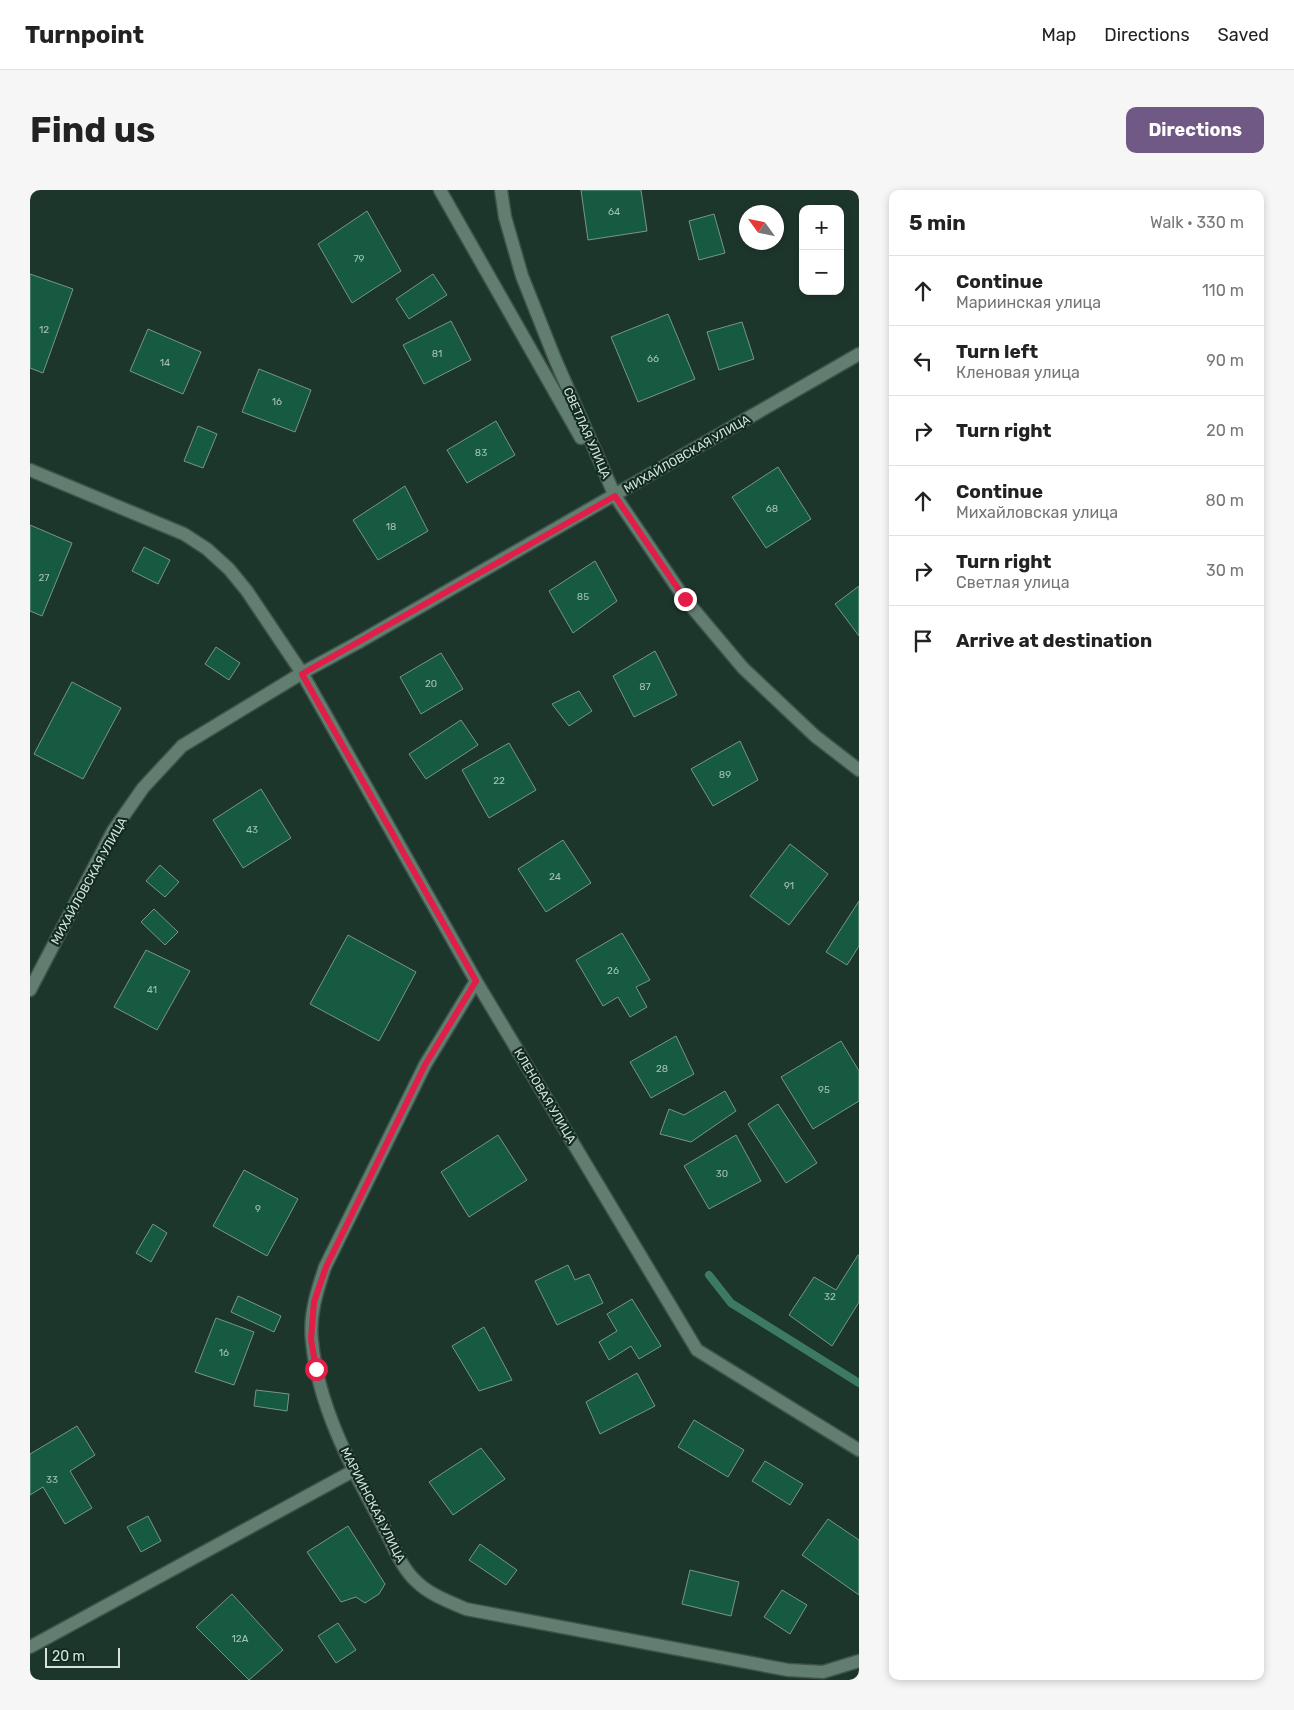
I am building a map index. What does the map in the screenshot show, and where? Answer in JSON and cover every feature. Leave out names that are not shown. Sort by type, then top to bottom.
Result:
[{"type":"street","points":[[440,190],[615,496]]},
{"type":"street","name":"СВЕТЛАЯ УЛИЦА","points":[[501,190],[505,216],[522,276],[554,359],[615,496],[685,599],[743,668],[815,736],[859,770]]},
{"type":"street","name":"МИХАЙЛОВСКАЯ УЛИЦА","points":[[30,990],[113,831],[143,788],[182,746],[302,674],[615,496],[859,354]]},
{"type":"street","name":"КЛЕНОВАЯ УЛИЦА","points":[[30,470],[184,534],[207,549],[230,568],[302,674],[476,981],[697,1350],[859,1450]]},
{"type":"street","name":"МАРИИНСКАЯ УЛИЦА","points":[[476,981],[425,1065],[326,1267],[314,1302],[311,1339],[320,1388],[353,1471],[404,1566],[417,1582],[442,1599],[466,1609],[788,1670],[823,1672],[859,1661]]},
{"type":"street","points":[[30,1648],[353,1471]]},
{"type":"building","points":[[581,190],[641,190],[647,231],[588,240]]},
{"type":"building","points":[[367,211],[401,271],[352,303],[318,244]]},
{"type":"building","points":[[714,214],[725,253],[699,260],[689,221]]},
{"type":"building","points":[[30,274],[73,289],[43,373],[30,368]]},
{"type":"building","points":[[433,274],[447,295],[409,319],[396,299]]},
{"type":"building","points":[[668,314],[695,379],[638,402],[611,337]]},
{"type":"building","points":[[451,321],[471,360],[424,384],[403,345]]},
{"type":"building","points":[[742,322],[754,359],[719,370],[707,332]]},
{"type":"building","points":[[148,329],[201,352],[183,394],[130,371]]},
{"type":"building","points":[[259,369],[311,390],[295,432],[242,412]]},
{"type":"building","points":[[496,421],[515,455],[467,483],[447,450]]},
{"type":"building","points":[[198,426],[217,434],[203,468],[184,461]]},
{"type":"building","points":[[778,467],[811,519],[766,548],[732,497]]},
{"type":"building","points":[[405,486],[428,531],[378,560],[353,520]]},
{"type":"building","points":[[30,525],[72,543],[42,616],[30,611]]},
{"type":"building","points":[[144,547],[170,560],[158,584],[132,571]]},
{"type":"building","points":[[595,561],[617,601],[573,633],[549,591]]},
{"type":"building","points":[[859,586],[859,636],[835,604]]},
{"type":"building","points":[[216,647],[240,663],[229,680],[205,664]]},
{"type":"building","points":[[655,651],[677,695],[634,717],[613,676]]},
{"type":"building","points":[[441,653],[463,689],[421,714],[400,677]]},
{"type":"building","points":[[72,682],[121,708],[83,779],[34,754]]},
{"type":"building","points":[[579,691],[592,711],[569,726],[552,704]]},
{"type":"building","points":[[461,720],[478,745],[426,779],[409,754]]},
{"type":"building","points":[[740,741],[758,780],[713,806],[691,769]]},
{"type":"building","points":[[509,743],[536,790],[489,818],[462,770]]},
{"type":"building","points":[[261,789],[291,838],[243,868],[213,820]]},
{"type":"building","points":[[563,840],[591,883],[546,912],[518,869]]},
{"type":"building","points":[[790,844],[828,874],[789,925],[750,896]]},
{"type":"building","points":[[160,865],[179,882],[165,897],[146,881]]},
{"type":"building","points":[[859,901],[859,946],[847,965],[826,952]]},
{"type":"building","points":[[154,909],[178,932],[165,945],[141,922]]},
{"type":"building","points":[[622,933],[650,980],[636,987],[647,1007],[630,1017],[618,997],[603,1006],[576,960]]},
{"type":"building","points":[[348,935],[416,972],[379,1041],[310,1004]]},
{"type":"building","points":[[146,950],[190,971],[157,1030],[114,1007]]},
{"type":"building","points":[[676,1036],[694,1074],[651,1098],[630,1062]]},
{"type":"building","points":[[841,1041],[859,1071],[859,1101],[813,1129],[781,1077]]},
{"type":"building","points":[[725,1091],[736,1111],[691,1142],[660,1134],[669,1109],[684,1115]]},
{"type":"building","points":[[778,1104],[817,1163],[786,1183],[748,1124]]},
{"type":"building","points":[[498,1135],[527,1180],[469,1217],[441,1172]]},
{"type":"building","points":[[736,1135],[761,1181],[709,1209],[684,1166]]},
{"type":"building","points":[[244,1170],[298,1199],[267,1256],[213,1226]]},
{"type":"building","points":[[153,1224],[167,1233],[151,1262],[136,1253]]},
{"type":"building","points":[[858,1255],[859,1302],[832,1346],[789,1315],[814,1277],[836,1290]]},
{"type":"building","points":[[568,1265],[575,1280],[589,1274],[603,1303],[557,1325],[535,1281]]},
{"type":"building","points":[[238,1296],[281,1316],[274,1332],[231,1312]]},
{"type":"building","points":[[632,1299],[661,1346],[639,1359],[631,1346],[609,1360],[599,1342],[617,1331],[607,1314]]},
{"type":"building","points":[[216,1318],[254,1332],[234,1385],[195,1372]]},
{"type":"building","points":[[484,1327],[512,1380],[479,1391],[452,1346]]},
{"type":"building","points":[[637,1373],[655,1406],[600,1434],[586,1402]]},
{"type":"building","points":[[256,1390],[289,1394],[287,1411],[254,1406]]},
{"type":"building","points":[[694,1420],[744,1450],[728,1477],[678,1447]]},
{"type":"building","points":[[77,1426],[95,1455],[70,1471],[92,1508],[65,1524],[43,1487],[30,1495],[30,1454]]},
{"type":"building","points":[[481,1448],[505,1479],[453,1515],[429,1482]]},
{"type":"building","points":[[765,1461],[803,1484],[790,1505],[752,1481]]},
{"type":"building","points":[[148,1516],[161,1541],[141,1552],[127,1527]]},
{"type":"building","points":[[828,1519],[859,1540],[859,1595],[802,1555]]},
{"type":"building","points":[[348,1526],[385,1584],[379,1594],[365,1603],[356,1597],[341,1602],[307,1552]]},
{"type":"building","points":[[480,1544],[517,1570],[506,1585],[469,1560]]},
{"type":"building","points":[[690,1570],[739,1582],[731,1616],[682,1604]]},
{"type":"building","points":[[782,1590],[807,1605],[790,1634],[764,1617]]},
{"type":"building","points":[[232,1594],[283,1650],[249,1680],[196,1627]]},
{"type":"building","points":[[338,1623],[356,1650],[336,1663],[318,1636]]},
{"type":"waterway","points":[[709,1275],[731,1303],[859,1383]]},
{"type":"route","points":[[316,1369],[311,1339],[314,1302],[326,1267],[425,1065],[476,981],[302,674],[615,496],[685,599]]}]
